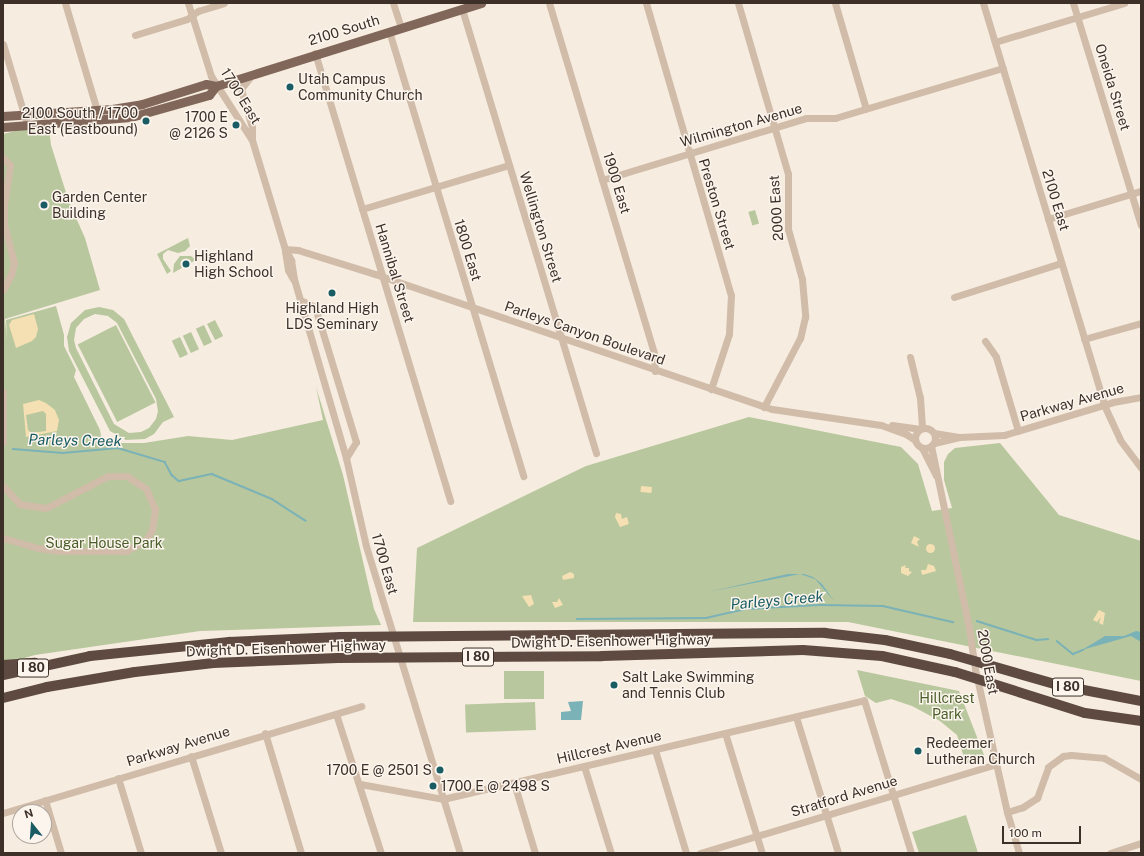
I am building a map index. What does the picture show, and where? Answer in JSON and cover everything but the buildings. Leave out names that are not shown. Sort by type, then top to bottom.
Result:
[{"type":"highway","name":"Dwight D. Eisenhower Highway","points":[[3,675],[63,661],[206,644],[340,637],[781,632],[825,633],[950,654],[997,666],[1058,685],[1141,701]]},
{"type":"highway","name":"Dwight D. Eisenhower Highway","points":[[3,698],[47,687],[135,672],[213,664],[338,658],[602,656],[803,650],[882,656],[955,672],[1085,712],[1141,721]]},
{"type":"highway","points":[[3,665],[63,661]]},
{"type":"main road","name":"2100 South","points":[[3,116],[97,110],[142,104],[206,84],[216,86],[315,53],[480,3]]},
{"type":"main road","name":"2100 South","points":[[3,127],[27,124],[100,121],[141,115],[209,95],[216,86]]},
{"type":"street","points":[[65,3],[100,121]]},
{"type":"street","name":"1700 East","points":[[188,3],[216,86],[243,123],[252,140],[285,249],[294,268],[294,279],[346,458],[366,546],[460,853]]},
{"type":"street","points":[[135,35],[186,19],[192,15],[224,3]]},
{"type":"street","points":[[393,3],[401,27]]},
{"type":"street","name":"1900 East","points":[[549,3],[654,354],[655,371]]},
{"type":"street","name":"Preston Street","points":[[646,3],[732,301],[730,334],[711,389]]},
{"type":"street","name":"2000 East","points":[[738,3],[788,174],[788,229],[802,279],[806,316],[800,338],[764,407]]},
{"type":"street","points":[[835,3],[866,109]]},
{"type":"street","name":"2100 East","points":[[984,3],[1104,405],[1120,440],[1141,468]]},
{"type":"street","name":"Oneida Street","points":[[1073,3],[1141,225]]},
{"type":"street","points":[[995,42],[1124,3]]},
{"type":"street","name":"Wellington Street","points":[[462,9],[596,453]]},
{"type":"street","name":"1800 East","points":[[389,31],[523,476]]},
{"type":"street","points":[[3,44],[27,124]]},
{"type":"street","name":"Hannibal Street","points":[[315,53],[450,501]]},
{"type":"street","name":"Wilmington Avenue","points":[[602,180],[806,118],[832,119],[1003,68]]},
{"type":"street","points":[[252,140],[252,127],[241,89],[253,74]]},
{"type":"street","points":[[3,158],[10,164],[4,206],[4,224],[14,264],[11,276],[3,290]]},
{"type":"street","points":[[362,209],[509,165]]},
{"type":"street","points":[[1048,219],[1141,191]]},
{"type":"street","name":"Parleys Canyon Boulevard","points":[[285,249],[298,250],[383,278],[764,407],[786,413],[921,429]]},
{"type":"street","points":[[954,297],[1062,263]]},
{"type":"street","points":[[300,300],[315,307],[356,442],[346,458]]},
{"type":"street","points":[[1084,339],[1141,323]]},
{"type":"street","points":[[985,341],[996,356],[1018,431]]},
{"type":"street","points":[[910,357],[920,398],[921,429],[915,440],[922,448],[959,437]]},
{"type":"street","points":[[3,392],[3,442]]},
{"type":"street","name":"Parkway Avenue","points":[[959,437],[1010,434],[1104,405],[1141,397]]},
{"type":"street","name":"Parleys Canyon Boulevard","points":[[881,425],[906,434],[915,440]]},
{"type":"street","points":[[921,429],[929,429],[934,433],[959,437]]},
{"type":"street","points":[[932,445],[934,433]]},
{"type":"street","name":"2000 East","points":[[932,445],[936,476],[996,764],[1007,812],[1019,853]]},
{"type":"street","name":"2000 East","points":[[922,448],[936,476]]},
{"type":"street","points":[[3,486],[20,504],[38,508],[54,505],[108,476],[122,476],[134,480],[150,495],[155,507],[155,518],[146,540],[134,548],[118,552],[60,551],[38,548],[3,538]]},
{"type":"street","name":"Hillcrest Avenue","points":[[360,784],[443,799],[864,700],[893,794]]},
{"type":"street","name":"Parkway Avenue","points":[[3,813],[265,733],[361,706]]},
{"type":"street","points":[[336,714],[360,784],[381,853]]},
{"type":"street","points":[[796,716],[838,853]]},
{"type":"street","points":[[265,733],[301,853]]},
{"type":"street","points":[[725,733],[762,853]]},
{"type":"street","points":[[655,750],[686,853]]},
{"type":"street","points":[[1007,812],[1023,808],[1037,798],[1048,767],[1063,756],[1071,754],[1104,758],[1141,779]]},
{"type":"street","points":[[191,756],[221,853]]},
{"type":"street","name":"Stratford Avenue","points":[[700,853],[996,764]]},
{"type":"street","points":[[584,766],[611,853]]},
{"type":"street","points":[[118,778],[141,853]]},
{"type":"street","points":[[514,783],[535,853]]},
{"type":"street","points":[[893,794],[912,853]]},
{"type":"street","points":[[45,800],[61,853]]},
{"type":"street","points":[[1110,853],[1141,843]]},
{"type":"green space","name":"Sugar House Park","points":[[49,129],[51,145],[69,202],[85,238],[100,290],[5,319],[7,340],[6,320],[56,306],[64,335],[64,346],[76,370],[74,377],[100,430],[102,443],[144,443],[188,436],[232,440],[323,420],[316,387],[343,475],[374,609],[381,625],[200,631],[35,655],[3,664],[3,134],[20,130]]},
{"type":"green space","points":[[755,210],[759,223],[752,225],[748,212]]},
{"type":"green space","points":[[188,238],[190,246],[185,251],[178,253],[168,250],[163,254],[163,259],[171,271],[167,274],[157,254]]},
{"type":"green space","points":[[180,256],[191,256],[196,260],[173,273],[174,264]]},
{"type":"green space","points":[[99,307],[113,310],[124,319],[174,417],[163,422],[154,434],[145,439],[126,440],[110,431],[69,351],[67,337],[71,323],[85,310]],"holes":[[[95,314],[108,316],[117,323],[156,399],[158,411],[156,419],[149,428],[141,432],[129,433],[114,424],[76,348],[74,340],[76,328],[84,319]]]},
{"type":"green space","points":[[215,320],[223,336],[215,340],[207,324]]},
{"type":"green space","points":[[116,325],[155,403],[117,422],[78,345]]},
{"type":"green space","points":[[204,325],[212,342],[204,346],[196,329]]},
{"type":"green space","points":[[191,332],[199,349],[191,353],[183,336]]},
{"type":"green space","points":[[180,337],[188,354],[180,358],[172,341]]},
{"type":"green space","points":[[749,417],[901,447],[918,464],[932,511],[952,508],[944,480],[944,462],[948,454],[955,448],[1000,443],[1059,515],[1141,541],[1141,681],[848,622],[413,622],[417,548],[586,466]]},
{"type":"green space","name":"Hillcrest Park","points":[[857,670],[959,691],[984,755],[977,761],[966,764],[957,735],[940,721],[912,706],[891,699],[876,703],[865,696]]},
{"type":"green space","points":[[504,671],[544,671],[544,699],[504,699]]},
{"type":"green space","points":[[535,702],[536,730],[466,732],[465,704]]},
{"type":"green space","points":[[966,815],[978,853],[919,853],[912,832]]},
{"type":"sand","points":[[34,314],[38,329],[36,337],[32,341],[16,348],[9,325],[12,320]]},
{"type":"sand","points":[[39,400],[55,410],[59,420],[57,431],[26,437],[23,404]],"holes":[[[43,411],[46,414],[46,431],[31,433],[28,430],[26,415]]]},
{"type":"sand","points":[[641,486],[652,487],[651,493],[640,492]]},
{"type":"sand","points":[[616,513],[621,514],[622,519],[627,517],[629,524],[620,527],[615,517]]},
{"type":"sand","points":[[914,536],[920,539],[917,542],[919,547],[911,543]]},
{"type":"sand","points":[[930,543],[935,548],[930,553],[925,548]]},
{"type":"sand","points":[[928,564],[934,566],[936,571],[922,575],[921,570],[926,570]]},
{"type":"sand","points":[[906,565],[905,568],[909,568],[909,571],[912,572],[908,576],[901,573],[901,567]]},
{"type":"sand","points":[[570,572],[574,574],[574,578],[563,580],[562,576]]},
{"type":"sand","points":[[531,595],[534,604],[529,607],[522,596]]},
{"type":"sand","points":[[559,598],[563,605],[555,608],[552,602],[557,602]]},
{"type":"sand","points":[[1099,610],[1105,613],[1103,625],[1099,623],[1101,617],[1097,622],[1093,620]]},
{"type":"water","points":[[788,574],[800,574],[708,592]]},
{"type":"water","points":[[800,574],[813,577],[822,584],[834,601],[815,579]]},
{"type":"water","points":[[1136,631],[1141,632],[1141,642],[1131,636],[1082,650],[1105,636],[1124,636]]},
{"type":"water","points":[[583,701],[581,720],[561,720],[561,712],[571,711],[568,702]]},
{"type":"waterway","name":"Parleys Creek","points":[[13,449],[63,453],[118,448],[165,462],[172,475],[179,481],[212,474],[272,499],[306,521]]},
{"type":"waterway","name":"Parleys Creek","points":[[577,619],[706,618],[746,609],[819,605],[883,606],[953,622]]},
{"type":"waterway","name":"Parleys Creek","points":[[977,621],[1037,640],[1048,639]]},
{"type":"waterway","name":"Parleys Creek","points":[[1057,641],[1073,654],[1083,650]]},
{"type":"place","name":"Utah Campus Community Church","points":[[290,87]]},
{"type":"place","name":"2100 South / 1700 East (Eastbound)","points":[[146,121]]},
{"type":"place","name":"1700 E @ 2126 S","points":[[236,125]]},
{"type":"place","name":"Garden Center Building","points":[[44,205]]},
{"type":"place","name":"Highland High School","points":[[186,264]]},
{"type":"place","name":"Highland High LDS Seminary","points":[[332,293]]},
{"type":"place","name":"Salt Lake Swimming and Tennis Club","points":[[614,685]]},
{"type":"place","name":"Redeemer Lutheran Church","points":[[918,751]]},
{"type":"place","name":"1700 E @ 2501 S","points":[[440,770]]},
{"type":"place","name":"1700 E @ 2498 S","points":[[433,786]]}]
